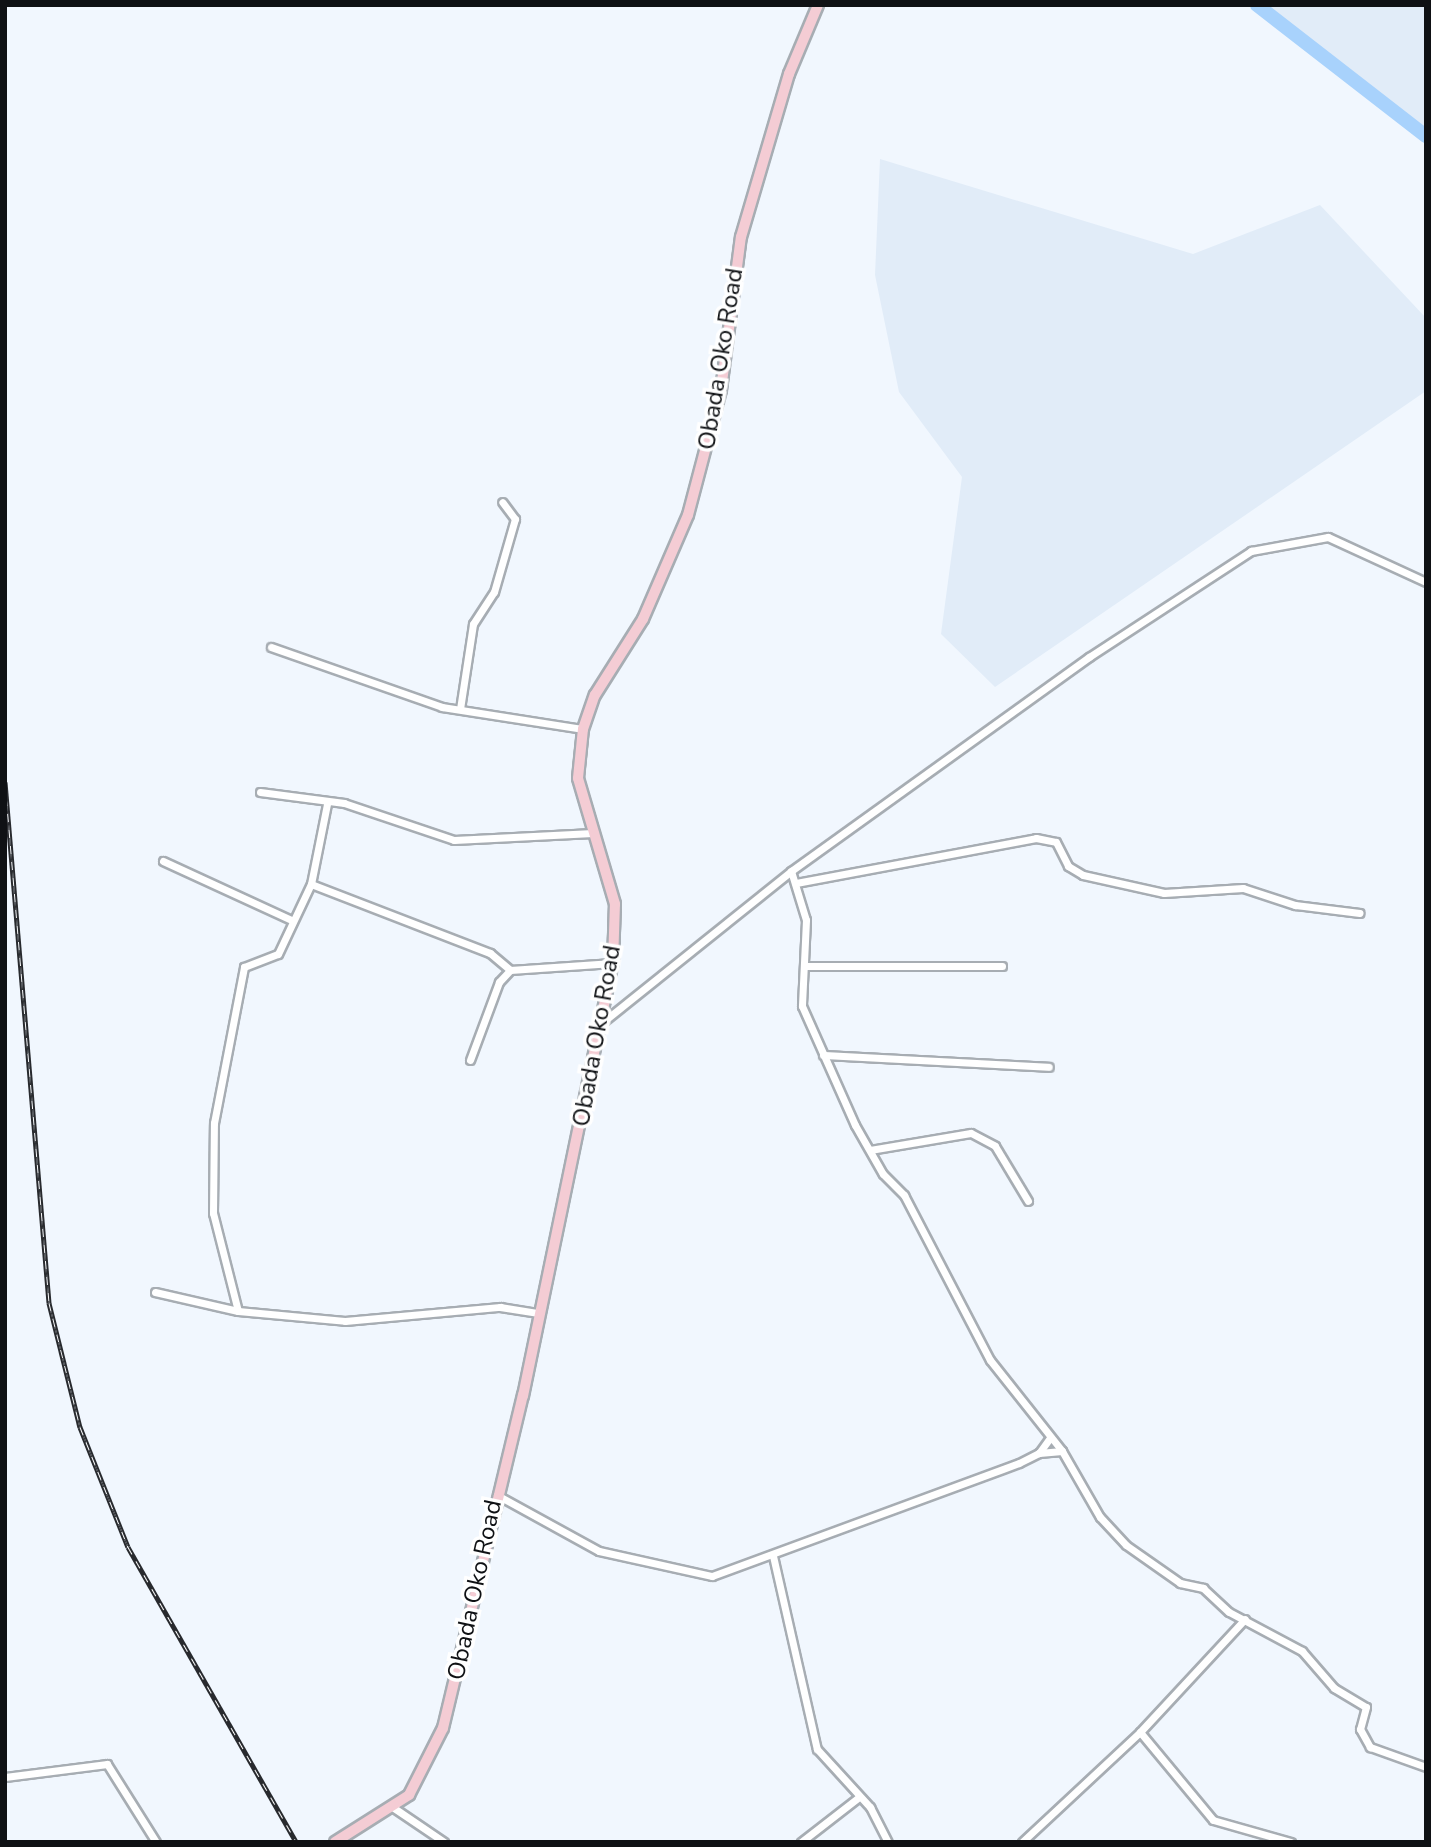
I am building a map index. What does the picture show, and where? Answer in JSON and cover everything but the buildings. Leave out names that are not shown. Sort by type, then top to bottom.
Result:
[{"type":"main road","name":"Obada Oko Road","points":[[335,1842],[388,1804],[409,1795],[443,1728],[604,1021],[613,963],[615,904],[578,778],[583,729],[596,695],[643,619],[688,515],[721,390],[741,237],[789,74],[818,5]]},
{"type":"street","points":[[460,709],[472,624],[494,592],[515,519],[502,502]]},
{"type":"street","points":[[604,1021],[791,870],[1089,657],[1251,551],[1328,537],[1426,582]]},
{"type":"street","points":[[271,647],[460,709],[583,729]]},
{"type":"street","points":[[260,792],[327,804],[344,803],[454,840],[593,833]]},
{"type":"street","points":[[238,1311],[213,1213],[212,1133],[244,967],[274,959],[311,884],[327,804]]},
{"type":"street","points":[[796,883],[1036,838],[1056,842],[1068,866],[1083,875],[1164,893],[1243,888],[1295,905],[1360,913]]},
{"type":"street","points":[[163,861],[291,920]]},
{"type":"street","points":[[791,870],[806,920],[802,1006],[823,1055],[870,1150],[904,1195],[990,1360],[1062,1451],[1087,1499],[1126,1545],[1302,1651],[1334,1688],[1366,1707],[1360,1729],[1370,1746],[1426,1767]]},
{"type":"street","points":[[311,884],[490,953],[510,970]]},
{"type":"street","points":[[470,1060],[499,982],[510,970],[613,963]]},
{"type":"street","points":[[805,966],[1002,966]]},
{"type":"street","points":[[823,1055],[1049,1067]]},
{"type":"street","points":[[870,1150],[971,1133],[995,1146],[1028,1201]]},
{"type":"street","points":[[155,1292],[238,1311],[345,1321],[500,1307],[539,1313]]},
{"type":"street","points":[[1039,1453],[1051,1438]]},
{"type":"street","points":[[496,1494],[599,1551],[691,1574],[724,1573],[1039,1453],[1062,1451]]},
{"type":"street","points":[[773,1556],[817,1749],[859,1797],[888,1842]]},
{"type":"street","points":[[1022,1842],[1140,1731],[1245,1619]]},
{"type":"street","points":[[1140,1731],[1213,1820],[1291,1842]]},
{"type":"street","points":[[5,1777],[107,1764],[156,1842]]},
{"type":"street","points":[[801,1842],[859,1797]]},
{"type":"street","points":[[388,1804],[444,1842]]},
{"type":"shaded area","points":[[1257,5],[1426,5],[1426,136]]},
{"type":"shaded area","points":[[880,159],[1193,254],[1320,205],[1426,318],[1426,391],[995,687],[941,634],[962,477],[899,392],[875,275]]},
{"type":"waterway","points":[[1257,5],[1426,136]]},
{"type":"railway","points":[[5,782],[49,1303],[80,1427],[128,1547],[296,1842]]}]
